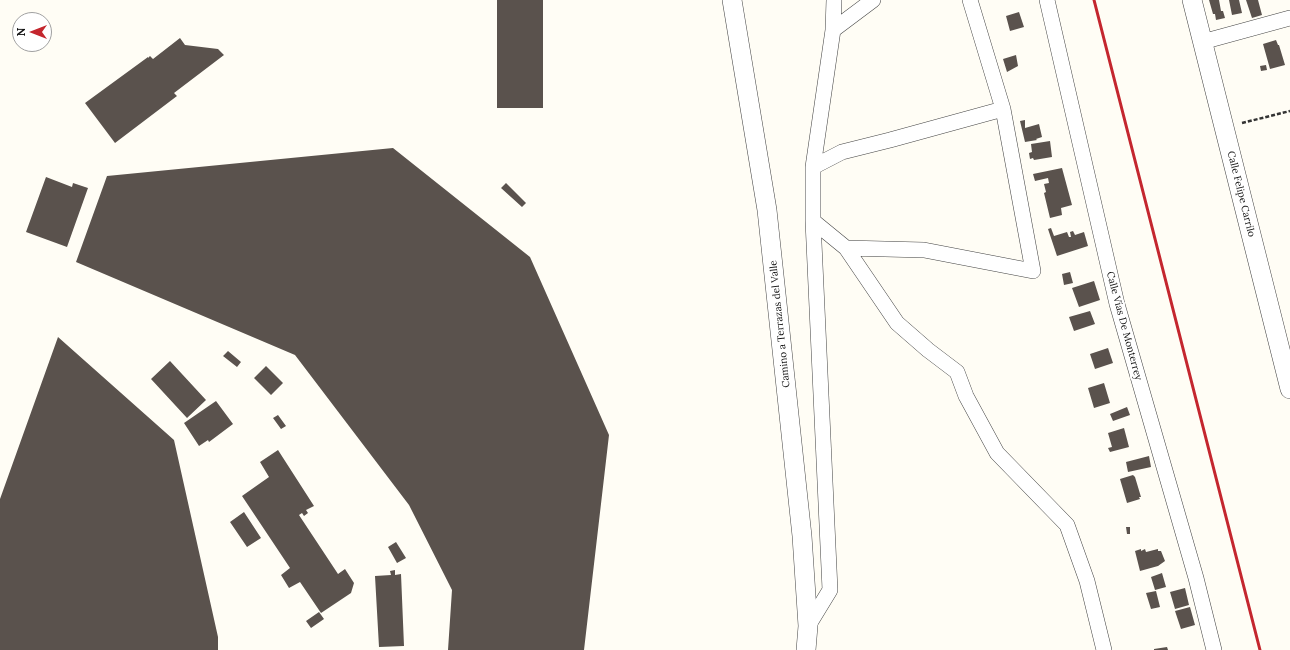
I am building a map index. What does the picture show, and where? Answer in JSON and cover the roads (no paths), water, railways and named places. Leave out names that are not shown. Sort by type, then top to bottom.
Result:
[{"type":"street","name":"Camino a Terrazas del Valle","points":[[732,0],[767,210],[802,536],[808,626],[806,650]]},
{"type":"street","points":[[808,626],[830,590],[813,221],[814,167],[833,30],[834,0]]},
{"type":"street","points":[[833,30],[874,0]]},
{"type":"street","points":[[846,248],[924,250],[1033,271],[1003,109],[970,0]]},
{"type":"street","name":"Calle Vías De Monterrey","points":[[1047,0],[1117,304],[1196,578],[1214,650]]},
{"type":"street","name":"Calle Felipe Carrilo","points":[[1192,0],[1290,389]]},
{"type":"street","points":[[1202,42],[1290,18]]},
{"type":"street","points":[[814,167],[842,152],[1003,109]]},
{"type":"street","points":[[813,221],[846,248],[897,323],[928,350],[957,372],[966,396],[997,453],[1067,525],[1087,581],[1104,650]]},
{"type":"railway","points":[[1094,0],[1260,650]]}]
